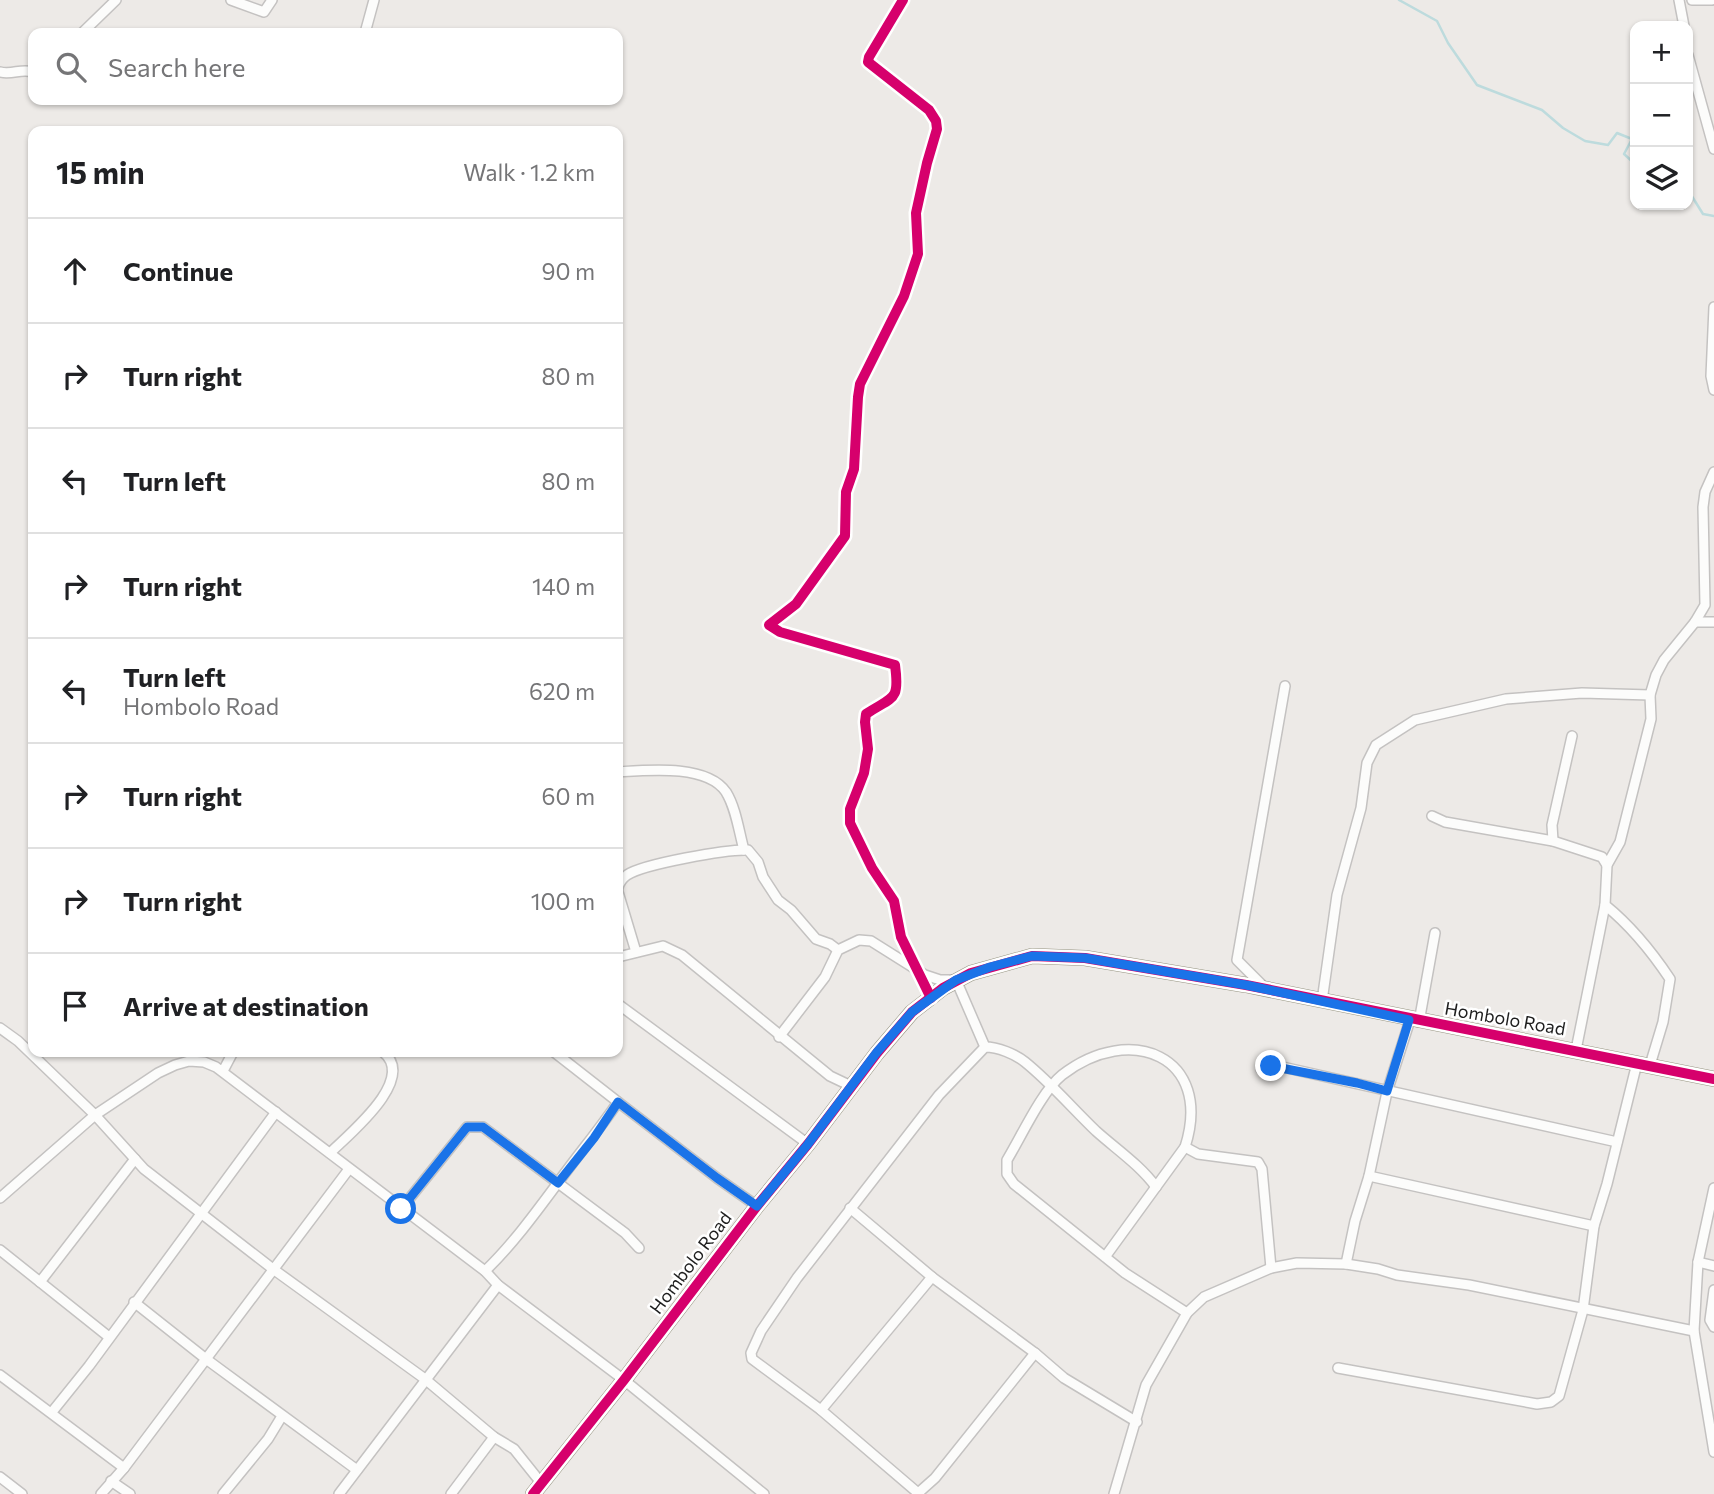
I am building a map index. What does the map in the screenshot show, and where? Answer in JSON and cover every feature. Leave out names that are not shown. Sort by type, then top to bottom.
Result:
[{"type":"street","points":[[87,28],[116,0]]},
{"type":"street","points":[[231,0],[264,12],[272,0]]},
{"type":"street","points":[[366,28],[374,0]]},
{"type":"street","points":[[903,0],[868,62],[929,110],[936,121],[937,129],[916,213],[918,254],[904,296],[860,384],[854,469],[846,492],[845,536],[796,604],[769,625],[780,632],[895,664],[896,691],[892,700],[866,714],[868,749],[864,773],[850,809],[850,823],[872,868],[894,901],[901,937],[931,998]]},
{"type":"street","points":[[1679,0],[1683,21]]},
{"type":"street","points":[[1692,0],[1712,0]]},
{"type":"street","points":[[0,72],[28,70]]},
{"type":"street","points":[[1693,73],[1714,149]]},
{"type":"street","points":[[1714,307],[1711,376],[1714,390]]},
{"type":"street","points":[[1576,1050],[1605,905],[1607,865],[1620,842],[1651,719],[1650,695],[1664,660],[1695,622],[1705,605],[1703,507],[1705,492],[1714,472]]},
{"type":"street","points":[[1695,622],[1714,622]]},
{"type":"street","points":[[1266,989],[1237,960],[1285,686]]},
{"type":"street","points":[[1322,1001],[1338,895],[1361,808],[1367,763],[1376,745],[1415,720],[1506,699],[1581,693],[1650,695]]},
{"type":"street","points":[[1553,841],[1552,825],[1572,736]]},
{"type":"street","points":[[623,772],[675,771],[714,779],[728,796],[744,850]]},
{"type":"street","points":[[1432,816],[1445,822],[1553,841],[1602,857],[1607,865]]},
{"type":"street","points":[[623,879],[628,874],[705,854],[748,850],[758,862],[763,877],[778,900],[791,910],[816,939],[838,950]]},
{"type":"street","points":[[1338,1368],[1536,1404],[1551,1402],[1559,1396],[1583,1310],[1594,1226],[1617,1142],[1644,1064],[1663,1022],[1671,979],[1619,916],[1605,905]]},
{"type":"street","points":[[623,907],[636,952]]},
{"type":"street","points":[[1346,1264],[1355,1221],[1369,1177],[1387,1091],[1414,1021],[1436,933]]},
{"type":"street","points":[[779,1037],[825,977],[838,950],[859,940],[871,941],[915,969],[940,980],[956,980],[985,1047]]},
{"type":"street","points":[[623,956],[663,946],[681,955],[779,1037],[830,1076],[850,1086]]},
{"type":"street","name":"Hombolo Road","points":[[538,1489],[808,1144],[850,1086],[912,1012],[956,980],[990,967],[1032,956],[1085,958],[1246,985],[1414,1021],[1576,1050],[1714,1079]]},
{"type":"street","points":[[623,1008],[808,1144]]},
{"type":"street","points":[[0,1028],[28,1051]]},
{"type":"street","points":[[1035,1353],[935,1478],[918,1494],[821,1410],[755,1364],[751,1353],[761,1331],[850,1208],[939,1095],[985,1047],[1016,1057],[1052,1085],[1078,1114],[1146,1174],[1156,1187]]},
{"type":"street","points":[[1105,1257],[1185,1147],[1192,1117],[1188,1091],[1177,1072],[1157,1055],[1144,1050],[1109,1051],[1076,1066],[1052,1085],[1007,1160],[1007,1174],[1014,1184],[1105,1257],[1187,1313]]},
{"type":"street","points":[[35,1057],[95,1115],[144,1169],[273,1269],[425,1379],[494,1437],[514,1449],[538,1489]]},
{"type":"street","points":[[223,1072],[230,1057]]},
{"type":"street","points":[[330,1153],[374,1110],[387,1091],[392,1064],[388,1057]]},
{"type":"street","points":[[560,1057],[757,1206]]},
{"type":"street","points":[[0,1198],[95,1115],[175,1065],[195,1061],[216,1067],[485,1271],[498,1285],[624,1380],[753,1491],[764,1494]]},
{"type":"street","points":[[1261,1069],[1278,1066],[1617,1142]]},
{"type":"street","points":[[485,1271],[505,1252],[594,1138],[618,1102]]},
{"type":"street","points":[[52,1412],[276,1112]]},
{"type":"street","points":[[401,1209],[467,1127],[483,1127],[625,1233],[639,1248]]},
{"type":"street","points":[[1185,1147],[1198,1154],[1253,1163],[1258,1161],[1262,1170],[1271,1268]]},
{"type":"street","points":[[40,1282],[135,1159]]},
{"type":"street","points":[[101,1494],[124,1468],[349,1169]]},
{"type":"street","points":[[1369,1177],[1594,1226]]},
{"type":"street","points":[[1714,1188],[1698,1262],[1694,1331],[1714,1452]]},
{"type":"street","points":[[850,1208],[932,1277],[1035,1353],[1063,1378],[1136,1422]]},
{"type":"street","points":[[0,1250],[110,1337]]},
{"type":"street","points":[[1698,1262],[1714,1266]]},
{"type":"street","points":[[1114,1494],[1146,1385],[1187,1313],[1204,1297],[1271,1268],[1297,1263],[1346,1264],[1397,1275],[1469,1285],[1694,1331]]},
{"type":"street","points":[[821,1410],[932,1277]]},
{"type":"street","points":[[338,1494],[498,1285]]},
{"type":"street","points":[[1714,1290],[1710,1320],[1714,1327]]},
{"type":"street","points":[[134,1302],[206,1359],[357,1470]]},
{"type":"street","points":[[0,1375],[124,1468]]},
{"type":"street","points":[[223,1494],[268,1439],[282,1416]]},
{"type":"street","points":[[451,1494],[494,1437]]},
{"type":"street","points":[[0,1477],[22,1494]]},
{"type":"street","points":[[111,1481],[130,1494]]},
{"type":"waterway","points":[[1399,0],[1437,21],[1448,43],[1477,85],[1542,110],[1563,128],[1585,141],[1608,145],[1617,133],[1632,139],[1624,154],[1630,159]]},
{"type":"waterway","points":[[1693,198],[1703,214],[1714,216]]},
{"type":"cycle path","points":[[903,0],[868,62],[929,110],[936,121],[937,129],[916,213],[918,254],[904,296],[860,384],[854,469],[846,492],[845,536],[796,604],[769,625],[780,632],[895,665],[896,686],[893,697],[866,714],[868,749],[864,773],[850,809],[850,823],[872,868],[894,901],[901,937],[931,998]]},
{"type":"cycle path","points":[[533,1494],[877,1053],[912,1012],[943,988],[971,973],[1032,956],[1085,958],[1246,985],[1714,1079]]},
{"type":"route","points":[[401,1209],[467,1127],[472,1126],[483,1127],[558,1183],[594,1138],[618,1102],[757,1206],[808,1144],[877,1052],[912,1012],[956,980],[971,973],[1032,956],[1085,958],[1246,985],[1409,1020],[1387,1091],[1271,1066]]}]
